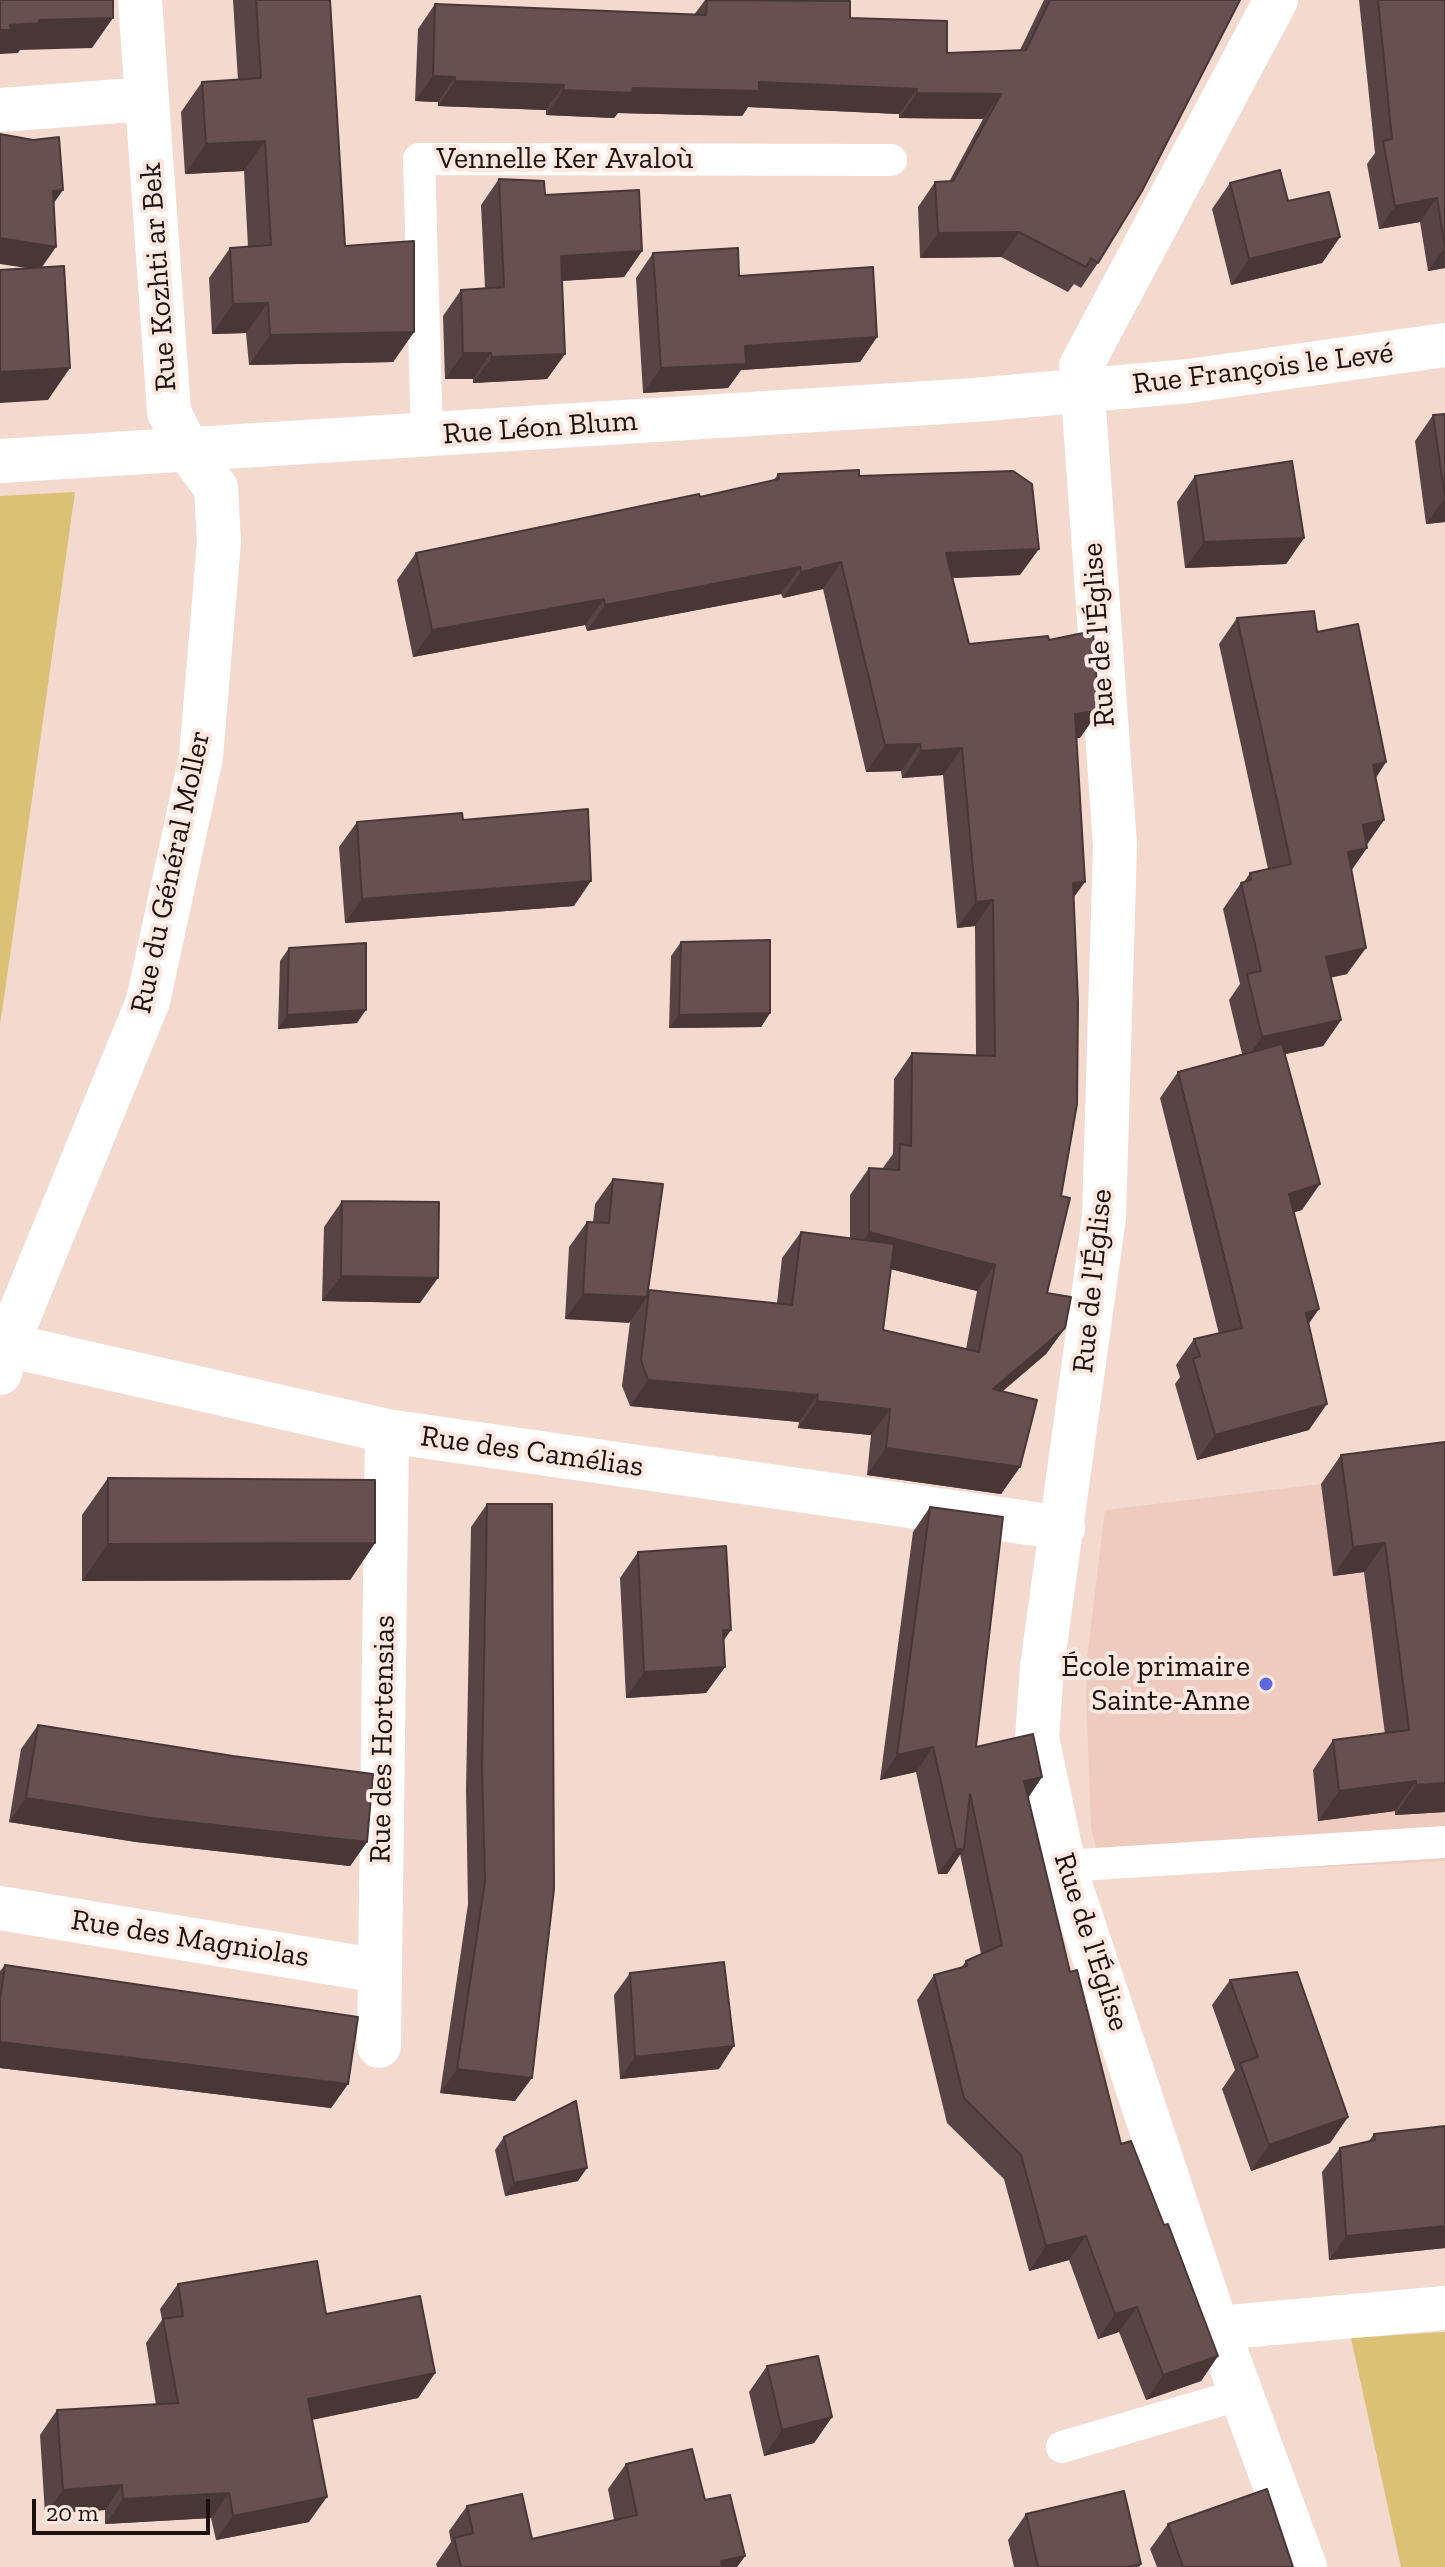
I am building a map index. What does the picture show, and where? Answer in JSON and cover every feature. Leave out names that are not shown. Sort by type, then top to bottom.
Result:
[{"type":"street","name":"Rue Kozhti ar Bek","points":[[140,0],[169,412],[188,450]]},
{"type":"street","name":"Rue de l'Église","points":[[1276,0],[1081,366],[1080,390],[1087,429],[1098,632],[1115,845],[1104,1217],[1042,1667],[1037,1738],[1064,1866],[1217,2328],[1305,2567]]},
{"type":"street","points":[[0,110],[146,99]]},
{"type":"street","name":"Rue François le Levé","points":[[1080,390],[1189,381],[1445,345]]},
{"type":"street","name":"Rue Léon Blum","points":[[0,461],[975,400],[1080,390]]},
{"type":"street","name":"Rue du Général Moller","points":[[4,1359],[148,1001],[201,757],[219,542],[216,488],[188,450]]},
{"type":"street","name":"Rue des Camélias","points":[[4,1359],[387,1431],[1063,1528]]},
{"type":"street","name":"Rue des Hortensias","points":[[379,2046],[387,1431]]},
{"type":"street","name":"Rue des Magniolas","points":[[0,1908],[380,1971]]},
{"type":"street","points":[[1217,2328],[1445,2308]]},
{"type":"lane","name":"Vennelle Ker Avaloù","points":[[427,435],[419,159],[891,160]]},
{"type":"lane","points":[[1064,1866],[1445,1842]]},
{"type":"lane","points":[[1062,2447],[1242,2394]]},
{"type":"shaded area","points":[[75,492],[6,984],[0,1024],[0,496]]},
{"type":"shaded area","name":"École primaire Sainte-Anne","points":[[1445,1469],[1445,1861],[1103,1878],[1091,1827],[1086,1694],[1088,1650],[1105,1510]]},
{"type":"shaded area","points":[[1445,2332],[1445,2567],[1401,2567],[1351,2338]]},
{"type":"building","points":[[0,0],[113,0],[113,18],[39,20],[39,23],[10,25],[11,30],[0,30]]},
{"type":"building","points":[[256,0],[330,0],[345,246],[414,241],[414,332],[270,335],[268,303],[233,304],[230,248],[271,245],[265,141],[206,144],[202,82],[261,78]]},
{"type":"building","points":[[707,0],[850,1],[850,18],[947,21],[947,53],[1026,50],[1050,0],[1240,0],[1142,191],[1098,263],[1091,258],[1086,267],[1019,232],[938,233],[935,182],[953,181],[1001,94],[917,93],[917,89],[759,82],[759,91],[633,88],[632,93],[563,90],[564,85],[455,81],[455,77],[433,76],[435,4],[706,15]]},
{"type":"building","points":[[1378,0],[1445,0],[1445,248],[1437,198],[1395,206],[1383,141],[1392,139]]},
{"type":"building","points":[[0,134],[33,140],[59,137],[63,190],[53,191],[56,247],[0,238]]},
{"type":"building","points":[[1280,170],[1288,201],[1329,192],[1340,237],[1249,259],[1230,183]]},
{"type":"building","points":[[499,179],[544,181],[545,195],[639,190],[642,251],[561,256],[565,354],[492,357],[491,353],[463,353],[461,290],[504,287]]},
{"type":"building","points":[[738,248],[739,276],[873,267],[877,337],[745,346],[746,364],[661,368],[653,253]]},
{"type":"building","points":[[64,266],[70,368],[0,372],[0,270]]},
{"type":"building","points":[[1445,414],[1445,498],[1433,415]]},
{"type":"building","points":[[1292,461],[1304,538],[1204,542],[1195,476]]},
{"type":"building","points":[[859,470],[859,476],[1013,471],[1032,484],[1039,549],[946,553],[969,644],[1048,636],[1049,640],[1093,631],[1099,711],[1075,714],[1085,882],[1073,883],[1078,1002],[1077,1104],[1061,1196],[1070,1198],[1047,1293],[1071,1297],[1065,1328],[993,1389],[1037,1400],[1020,1467],[886,1448],[890,1409],[817,1401],[818,1395],[648,1380],[641,1360],[649,1290],[792,1305],[801,1232],[894,1244],[883,1330],[979,1352],[995,1265],[869,1232],[869,1168],[899,1170],[900,1144],[911,1146],[912,1053],[995,1056],[993,900],[976,902],[962,748],[921,751],[920,744],[885,745],[841,562],[801,572],[800,567],[605,605],[604,599],[432,630],[416,553],[699,494],[700,497],[779,479],[778,474]]},
{"type":"building","points":[[1314,611],[1317,632],[1358,624],[1386,762],[1373,765],[1384,820],[1363,825],[1367,848],[1348,852],[1366,948],[1326,957],[1341,1020],[1262,1037],[1247,974],[1261,971],[1241,883],[1251,880],[1250,873],[1291,864],[1237,618]]},
{"type":"building","points":[[588,809],[591,881],[362,899],[357,822],[462,813],[463,820]]},
{"type":"building","points":[[770,940],[770,1013],[679,1015],[681,942]]},
{"type":"building","points":[[366,943],[366,1010],[287,1015],[289,948]]},
{"type":"building","points":[[1282,1044],[1320,1184],[1289,1194],[1319,1309],[1306,1313],[1327,1404],[1215,1435],[1193,1359],[1200,1356],[1194,1339],[1242,1328],[1178,1072]]},
{"type":"building","points":[[613,1179],[663,1184],[647,1297],[583,1294],[587,1222],[609,1223]]},
{"type":"building","points":[[342,1201],[439,1202],[438,1278],[341,1276]]},
{"type":"building","points":[[1445,1442],[1445,1783],[1416,1785],[1416,1781],[1339,1791],[1333,1740],[1409,1730],[1385,1543],[1353,1547],[1341,1455]]},
{"type":"building","points":[[108,1478],[375,1480],[375,1543],[108,1544]]},
{"type":"building","points":[[487,1504],[552,1504],[554,1889],[532,2078],[457,2069],[485,1881],[482,1767]]},
{"type":"building","points":[[930,1507],[1003,1517],[976,1747],[1033,1734],[1042,1777],[1024,1781],[1070,1972],[1077,1970],[1121,2144],[1131,2141],[1164,2225],[1168,2224],[1218,2356],[1163,2375],[1137,2307],[1115,2314],[1086,2236],[1046,2246],[1021,2155],[964,2098],[934,1975],[967,1966],[966,1961],[1002,1945],[970,1794],[964,1849],[956,1849],[933,1747],[897,1755]]},
{"type":"building","points":[[726,1546],[731,1630],[723,1630],[725,1667],[644,1672],[638,1552]]},
{"type":"building","points":[[38,1725],[233,1756],[373,1774],[367,1842],[152,1818],[26,1798]]},
{"type":"building","points":[[724,1962],[734,2046],[635,2057],[630,1973]]},
{"type":"building","points":[[5,1965],[358,2017],[348,2084],[0,2042],[0,2000]]},
{"type":"building","points":[[1297,1972],[1348,2117],[1269,2145],[1240,2063],[1258,2057],[1230,1980]]},
{"type":"building","points":[[576,2101],[587,2168],[514,2183],[504,2137]]},
{"type":"building","points":[[1445,2126],[1445,2226],[1346,2236],[1340,2148],[1375,2140],[1374,2134]]},
{"type":"building","points":[[317,2261],[326,2314],[420,2296],[435,2373],[308,2399],[327,2497],[233,2516],[229,2493],[123,2499],[122,2485],[63,2490],[57,2410],[178,2403],[163,2319],[183,2316],[178,2284]]},
{"type":"building","points":[[818,2356],[832,2417],[782,2430],[767,2366]]},
{"type":"building","points":[[692,2449],[705,2500],[730,2495],[745,2556],[721,2561],[722,2567],[461,2567],[454,2538],[473,2533],[467,2506],[522,2494],[532,2539],[637,2515],[626,2464]]},
{"type":"building","points":[[1267,2489],[1293,2567],[1183,2567],[1168,2524]]},
{"type":"building","points":[[1124,2491],[1141,2564],[1127,2567],[1038,2567],[1026,2514]]},
{"type":"place","name":"École primaire Sainte-Anne","points":[[1266,1684]]}]
